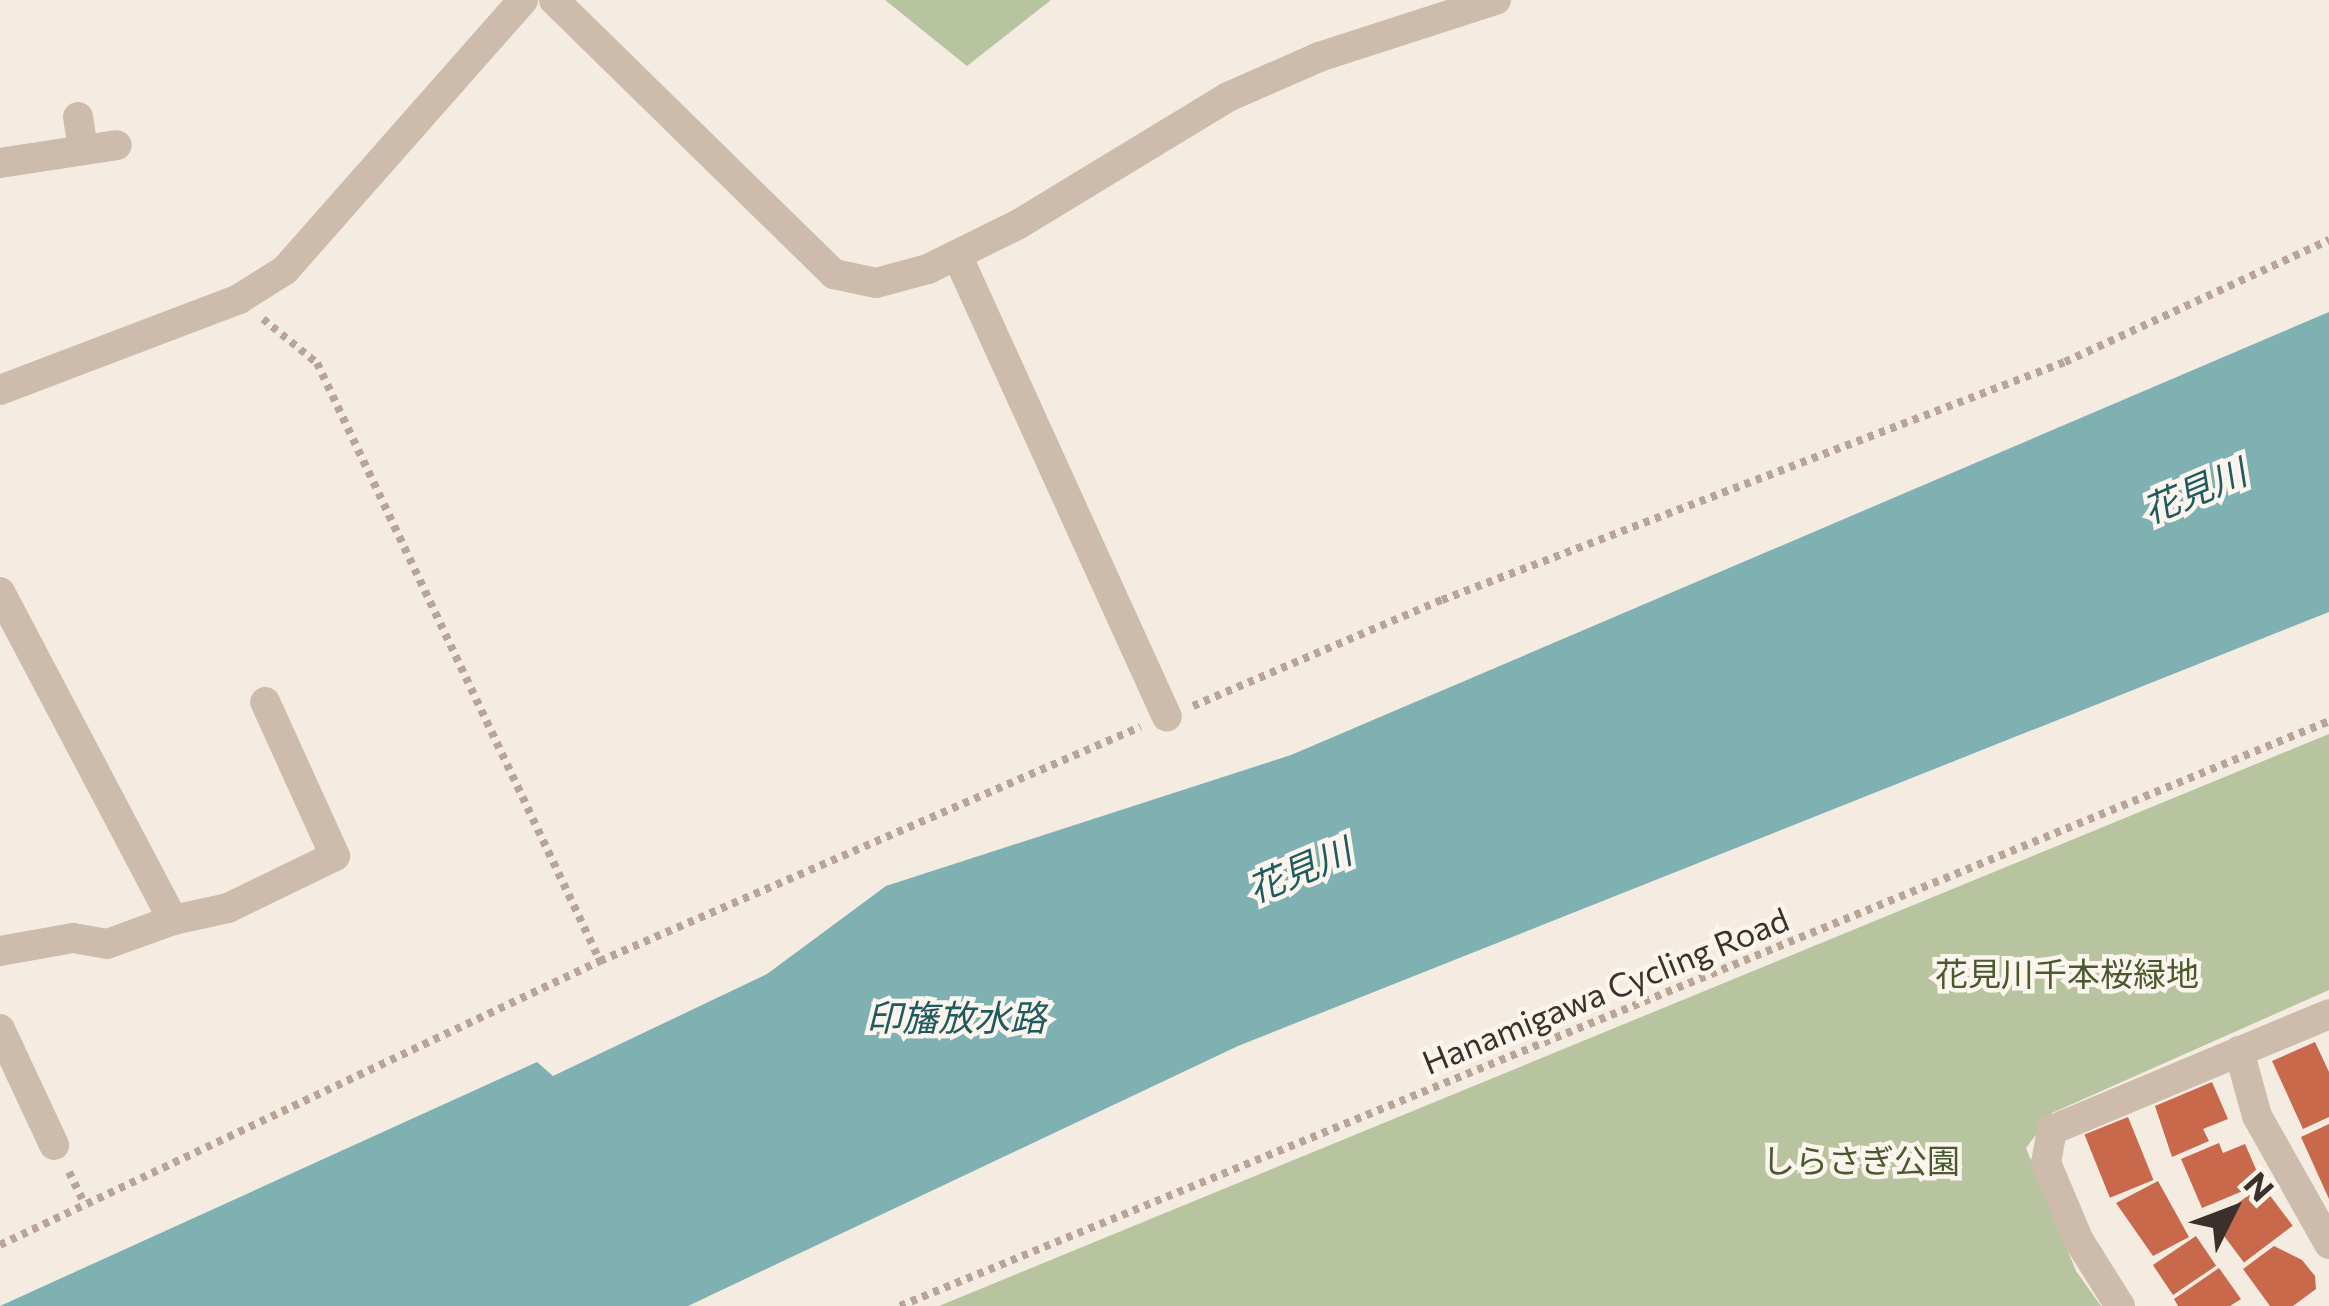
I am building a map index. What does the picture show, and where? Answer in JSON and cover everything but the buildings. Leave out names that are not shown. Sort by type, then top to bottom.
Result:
[{"type":"street","points":[[0,390],[239,298],[324,232],[411,118],[524,0]]},
{"type":"street","points":[[554,0],[834,274],[876,284],[957,255],[1131,161],[1228,98],[1319,57],[1496,0]]},
{"type":"street","points":[[78,116],[83,150]]},
{"type":"street","points":[[0,163],[117,145]]},
{"type":"street","points":[[957,255],[1167,716]]},
{"type":"street","points":[[0,592],[173,920]]},
{"type":"street","points":[[0,951],[73,938],[107,944],[173,920],[228,908],[335,856],[265,702]]},
{"type":"street","points":[[2120,1306],[2080,1241],[2047,1163],[2053,1130],[2329,1014]]},
{"type":"street","points":[[3,1041],[54,1144]]},
{"type":"street","points":[[2239,1051],[2257,1116],[2328,1242]]},
{"type":"path","points":[[239,298],[317,363],[600,961]]},
{"type":"path","name":"Hanamigawa Cycling Road","points":[[900,1306],[2329,721]]},
{"type":"green space","points":[[885,0],[1051,0],[967,66]]},
{"type":"green space","points":[[2329,734],[2329,990],[2052,1113],[2026,1148],[2076,1271],[2101,1306],[939,1306]]},
{"type":"water","name":"印旛放水路","points":[[2329,312],[2329,612],[1238,1046],[688,1306],[0,1306],[537,1062],[553,1076],[767,974],[886,886],[1291,755]]},
{"type":"water label","name":"花見川","points":[[2194,490]]},
{"type":"water label","name":"花見川","points":[[1299,869]]},
{"type":"park label","name":"花見川千本桜緑地","points":[[2067,973]]},
{"type":"park label","name":"しらさぎ公園","points":[[1861,1160]]}]
